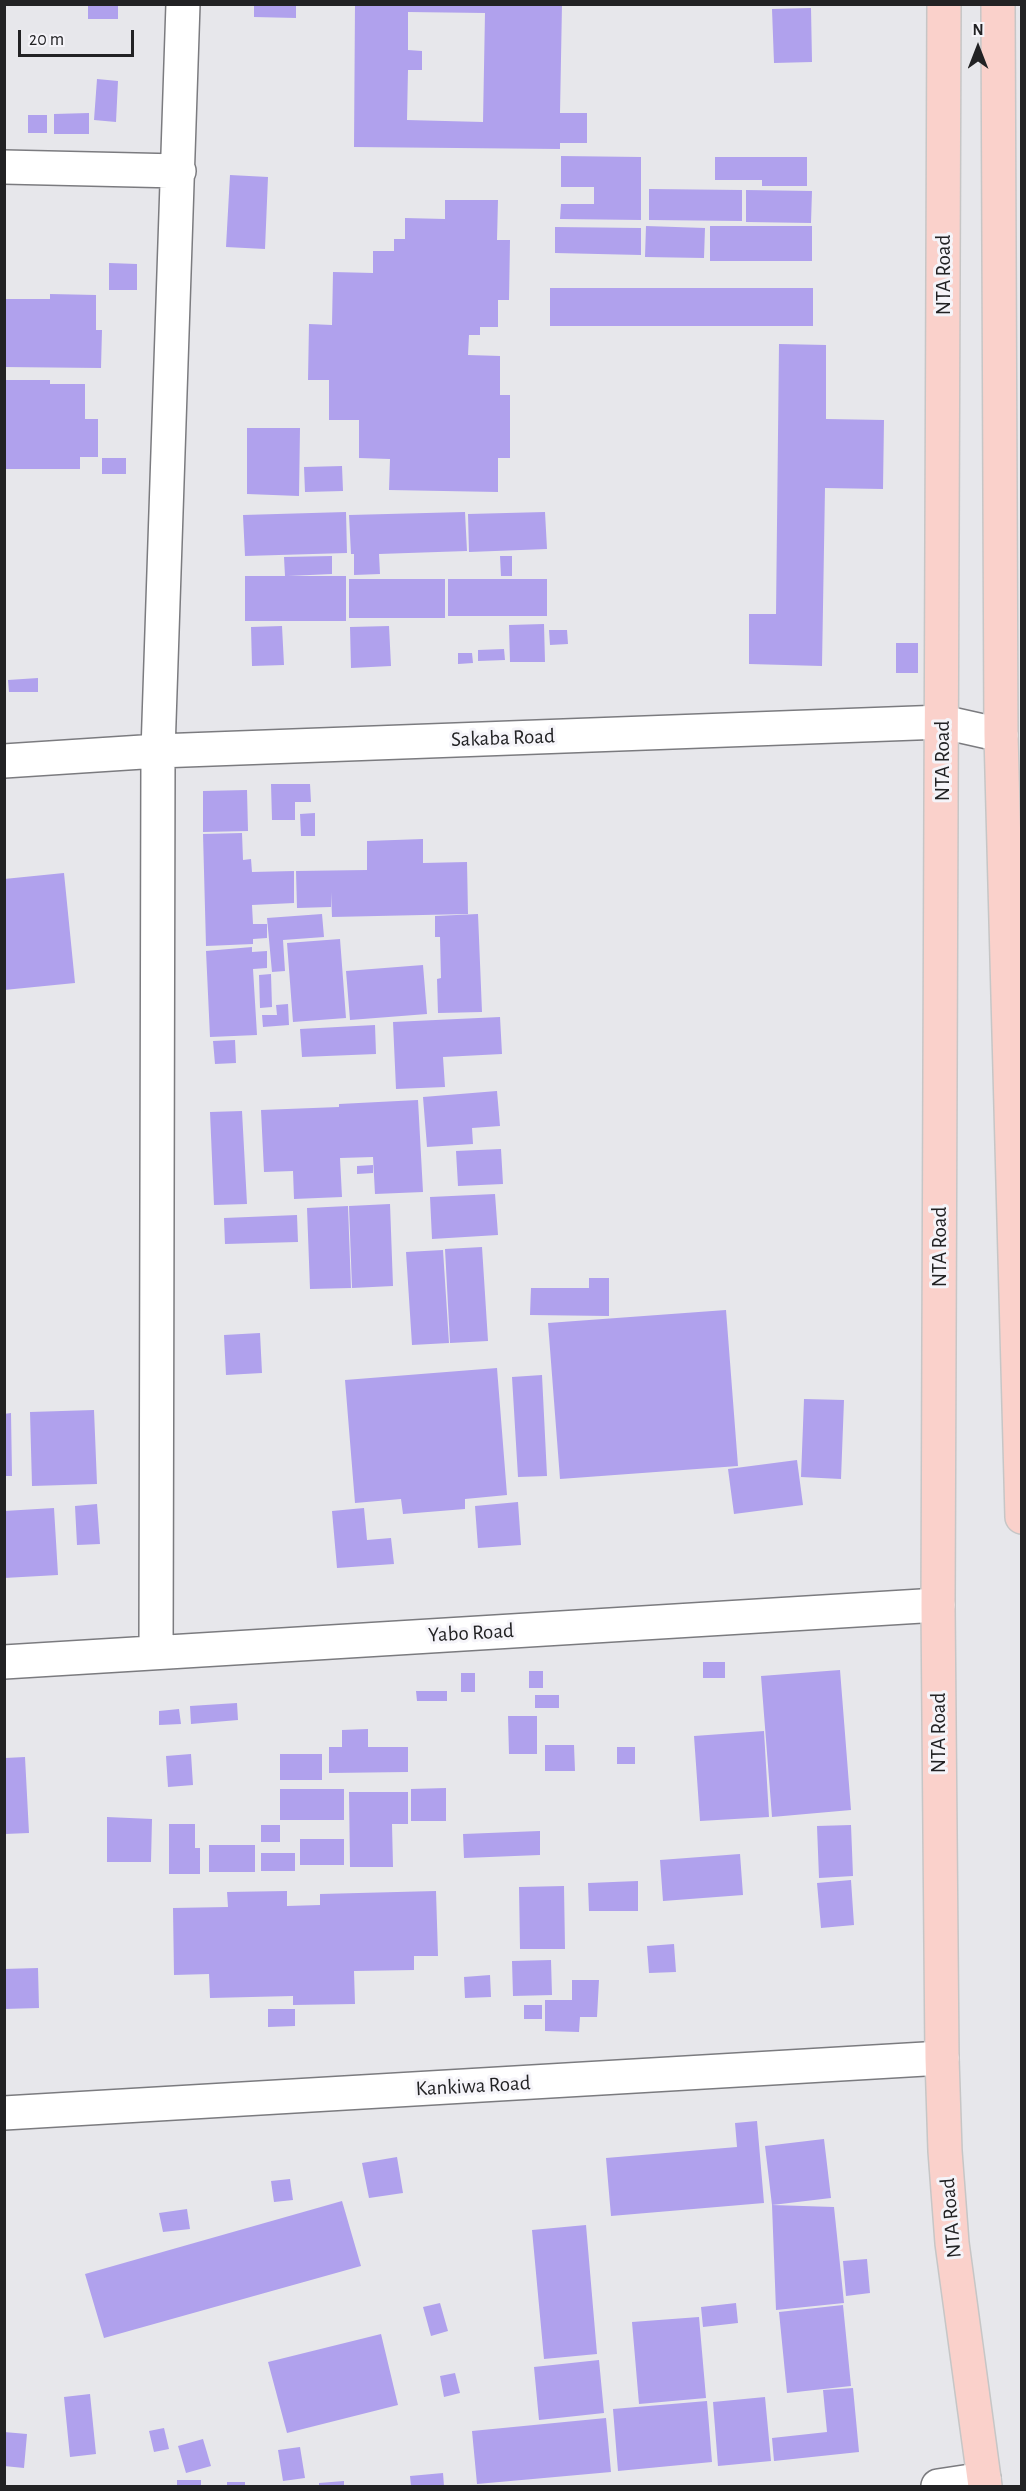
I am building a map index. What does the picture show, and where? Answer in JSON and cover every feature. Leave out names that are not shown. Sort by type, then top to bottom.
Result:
[{"type":"main road","name":"NTA Road","points":[[944,4],[938,1605],[942,2058],[945,2151],[952,2243],[984,2483]]},
{"type":"main road","points":[[998,4],[1001,735],[1022,1517]]},
{"type":"street","points":[[156,1652],[158,751],[183,4]]},
{"type":"street","points":[[4,167],[179,171]]},
{"type":"street","name":"Sakaba Road","points":[[4,761],[158,751],[943,722],[1001,735]]},
{"type":"street","name":"Yabo Road","points":[[4,1662],[938,1605]]},
{"type":"street","name":"Kankiwa Road","points":[[4,2113],[942,2058]]},
{"type":"street","points":[[938,2487],[984,2483]]},
{"type":"building","points":[[88,4],[118,4],[118,19],[88,19]]},
{"type":"building","points":[[254,4],[296,4],[296,18],[254,17]]},
{"type":"building","points":[[355,4],[562,4],[560,113],[587,113],[587,143],[560,143],[560,149],[354,147]],"holes":[[[408,12],[485,13],[483,122],[407,120],[408,70],[422,70],[422,51],[408,50]]]},
{"type":"building","points":[[811,8],[812,62],[774,63],[772,9]]},
{"type":"building","points":[[97,79],[118,81],[116,122],[94,120]]},
{"type":"building","points":[[89,113],[89,134],[54,134],[54,114]]},
{"type":"building","points":[[28,115],[47,115],[47,133],[28,133]]},
{"type":"building","points":[[561,156],[641,157],[641,220],[560,219],[561,204],[594,204],[594,187],[561,187]]},
{"type":"building","points":[[715,157],[807,157],[807,186],[762,186],[762,180],[715,180]]},
{"type":"building","points":[[230,175],[268,177],[265,249],[226,247]]},
{"type":"building","points":[[649,189],[742,190],[742,221],[649,220]]},
{"type":"building","points":[[746,190],[812,191],[811,223],[746,222]]},
{"type":"building","points":[[445,200],[498,200],[497,240],[510,240],[509,300],[498,300],[498,327],[480,327],[480,335],[469,335],[468,355],[500,356],[500,395],[510,395],[510,458],[498,458],[498,492],[389,490],[390,459],[359,458],[359,420],[329,420],[329,380],[308,380],[309,324],[332,325],[333,272],[373,273],[373,251],[394,251],[394,239],[405,239],[405,218],[445,219]]},
{"type":"building","points":[[646,226],[705,228],[704,258],[645,257]]},
{"type":"building","points":[[710,226],[812,226],[812,261],[710,261]]},
{"type":"building","points":[[555,227],[641,228],[641,255],[555,253]]},
{"type":"building","points":[[109,263],[137,264],[137,290],[109,290]]},
{"type":"building","points":[[550,288],[813,288],[813,326],[550,326]]},
{"type":"building","points":[[50,294],[96,295],[96,330],[102,330],[101,368],[4,367],[4,299],[50,299]]},
{"type":"building","points":[[779,344],[826,345],[826,419],[884,420],[883,489],[825,488],[822,666],[749,664],[749,614],[776,614]]},
{"type":"building","points":[[4,380],[50,380],[50,384],[85,384],[85,419],[98,419],[98,457],[80,457],[80,469],[4,469]]},
{"type":"building","points":[[247,428],[300,428],[299,496],[247,494]]},
{"type":"building","points":[[102,458],[126,458],[126,474],[102,474]]},
{"type":"building","points":[[342,466],[343,491],[305,492],[304,467]]},
{"type":"building","points":[[346,512],[347,553],[245,556],[243,515]]},
{"type":"building","points":[[465,512],[467,551],[379,554],[380,574],[354,575],[349,515]]},
{"type":"building","points":[[545,512],[547,549],[469,552],[468,514]]},
{"type":"building","points":[[332,556],[332,574],[288,576],[346,576],[346,621],[245,621],[245,576],[285,576],[284,557]]},
{"type":"building","points":[[500,556],[512,556],[512,576],[501,576]]},
{"type":"building","points":[[349,579],[445,579],[445,618],[349,618]]},
{"type":"building","points":[[448,579],[547,579],[547,616],[448,616]]},
{"type":"building","points":[[544,624],[545,662],[510,662],[509,625]]},
{"type":"building","points":[[282,626],[284,665],[252,666],[251,627]]},
{"type":"building","points":[[389,626],[391,666],[351,668],[350,627]]},
{"type":"building","points":[[549,630],[567,630],[568,644],[550,645]]},
{"type":"building","points":[[896,643],[918,643],[918,673],[896,673]]},
{"type":"building","points":[[504,649],[505,660],[478,661],[478,650]]},
{"type":"building","points":[[458,653],[472,653],[473,663],[458,664]]},
{"type":"building","points":[[38,678],[38,692],[9,692],[8,680]]},
{"type":"building","points":[[271,784],[310,784],[311,802],[295,802],[295,820],[272,820]]},
{"type":"building","points":[[247,790],[248,831],[203,832],[203,791]]},
{"type":"building","points":[[315,813],[315,836],[301,836],[300,814]]},
{"type":"building","points":[[242,833],[243,860],[251,859],[252,872],[294,871],[294,903],[252,905],[253,924],[267,924],[267,938],[253,939],[253,944],[206,946],[203,834]]},
{"type":"building","points":[[423,839],[423,863],[467,862],[468,914],[332,917],[331,892],[331,907],[297,908],[296,871],[367,870],[367,841]]},
{"type":"building","points":[[64,873],[75,983],[4,990],[4,879]]},
{"type":"building","points":[[322,914],[324,937],[283,940],[285,971],[272,972],[267,918]]},
{"type":"building","points":[[478,914],[482,1012],[438,1013],[437,979],[441,978],[440,937],[435,937],[435,916]]},
{"type":"building","points":[[340,939],[346,1018],[293,1022],[287,943]]},
{"type":"building","points":[[252,947],[252,952],[267,951],[267,968],[253,969],[257,1035],[210,1037],[206,951]]},
{"type":"building","points":[[423,965],[427,1014],[350,1020],[346,971]]},
{"type":"building","points":[[271,974],[272,1007],[260,1008],[259,975]]},
{"type":"building","points":[[288,1004],[289,1025],[263,1027],[262,1015],[277,1015],[276,1005]]},
{"type":"building","points":[[500,1017],[502,1054],[443,1057],[445,1087],[396,1089],[393,1022]]},
{"type":"building","points":[[375,1025],[376,1054],[302,1057],[300,1029]]},
{"type":"building","points":[[235,1040],[236,1063],[215,1064],[213,1041]]},
{"type":"building","points":[[497,1091],[500,1126],[472,1128],[473,1144],[427,1147],[423,1097]]},
{"type":"building","points":[[418,1100],[423,1192],[375,1194],[373,1157],[340,1158],[342,1197],[294,1199],[293,1171],[264,1172],[261,1110],[339,1107],[339,1104]]},
{"type":"building","points":[[242,1111],[247,1204],[214,1205],[210,1112]]},
{"type":"building","points":[[501,1149],[503,1184],[458,1186],[456,1151]]},
{"type":"building","points":[[373,1165],[373,1173],[357,1174],[357,1166]]},
{"type":"building","points":[[495,1194],[498,1235],[432,1239],[430,1197]]},
{"type":"building","points":[[390,1204],[393,1286],[352,1288],[349,1206]]},
{"type":"building","points":[[348,1206],[351,1288],[310,1289],[307,1208]]},
{"type":"building","points":[[297,1215],[298,1242],[225,1244],[224,1218]]},
{"type":"building","points":[[482,1247],[488,1341],[450,1343],[445,1249]]},
{"type":"building","points":[[443,1250],[449,1343],[412,1345],[406,1252]]},
{"type":"building","points":[[589,1278],[609,1278],[609,1316],[530,1315],[531,1288],[589,1288]]},
{"type":"building","points":[[726,1310],[738,1466],[560,1479],[548,1323]]},
{"type":"building","points":[[260,1333],[262,1373],[226,1375],[224,1335]]},
{"type":"building","points":[[497,1368],[507,1495],[465,1499],[465,1509],[403,1514],[401,1499],[355,1503],[345,1380]]},
{"type":"building","points":[[542,1375],[547,1476],[518,1477],[512,1377]]},
{"type":"building","points":[[804,1399],[844,1400],[841,1479],[801,1477]]},
{"type":"building","points":[[94,1410],[97,1484],[32,1486],[30,1412]]},
{"type":"building","points":[[11,1413],[12,1476],[4,1476],[4,1414]]},
{"type":"building","points":[[797,1460],[803,1505],[734,1514],[728,1469]]},
{"type":"building","points":[[518,1502],[521,1545],[478,1548],[475,1506]]},
{"type":"building","points":[[97,1504],[100,1544],[77,1545],[75,1506]]},
{"type":"building","points":[[54,1508],[58,1575],[4,1578],[4,1511]]},
{"type":"building","points":[[364,1508],[367,1540],[391,1538],[394,1564],[337,1568],[332,1511]]},
{"type":"building","points":[[703,1662],[725,1662],[725,1678],[703,1678]]},
{"type":"building","points":[[840,1670],[851,1810],[772,1817],[761,1676]]},
{"type":"building","points":[[529,1671],[543,1671],[543,1688],[529,1688]]},
{"type":"building","points":[[461,1673],[475,1673],[475,1692],[461,1692]]},
{"type":"building","points":[[416,1691],[447,1691],[447,1701],[417,1701]]},
{"type":"building","points":[[535,1695],[559,1695],[559,1708],[535,1708]]},
{"type":"building","points":[[237,1703],[238,1720],[191,1724],[190,1706]]},
{"type":"building","points":[[179,1709],[181,1724],[159,1725],[159,1711]]},
{"type":"building","points":[[508,1716],[537,1716],[537,1754],[509,1754]]},
{"type":"building","points":[[368,1729],[368,1747],[408,1747],[408,1772],[329,1773],[329,1747],[342,1747],[342,1730]]},
{"type":"building","points":[[764,1731],[769,1817],[700,1821],[694,1736]]},
{"type":"building","points":[[545,1745],[574,1745],[575,1771],[545,1771]]},
{"type":"building","points":[[617,1747],[635,1747],[635,1764],[617,1764]]},
{"type":"building","points":[[191,1754],[193,1785],[168,1787],[166,1756]]},
{"type":"building","points":[[280,1754],[322,1754],[322,1780],[280,1780]]},
{"type":"building","points":[[25,1757],[29,1833],[5,1834],[5,1758]]},
{"type":"building","points":[[446,1788],[446,1821],[411,1821],[411,1789]]},
{"type":"building","points":[[280,1789],[344,1789],[344,1820],[280,1820]]},
{"type":"building","points":[[349,1792],[408,1792],[408,1824],[392,1824],[393,1867],[350,1867]]},
{"type":"building","points":[[107,1817],[152,1819],[151,1862],[107,1862]]},
{"type":"building","points":[[169,1824],[195,1824],[195,1848],[200,1848],[200,1874],[169,1874]]},
{"type":"building","points":[[261,1825],[280,1825],[280,1842],[261,1842]]},
{"type":"building","points":[[851,1825],[853,1876],[819,1878],[817,1826]]},
{"type":"building","points":[[540,1831],[540,1855],[464,1858],[463,1834]]},
{"type":"building","points":[[300,1839],[344,1839],[344,1865],[300,1865]]},
{"type":"building","points":[[209,1845],[255,1845],[255,1872],[209,1872]]},
{"type":"building","points":[[261,1853],[295,1853],[295,1871],[261,1871]]},
{"type":"building","points":[[740,1854],[743,1895],[663,1901],[660,1860]]},
{"type":"building","points":[[851,1880],[854,1925],[821,1928],[817,1883]]},
{"type":"building","points":[[638,1881],[638,1911],[589,1911],[588,1883]]},
{"type":"building","points":[[564,1886],[565,1949],[520,1949],[519,1887]]},
{"type":"building","points":[[287,1891],[287,1906],[320,1905],[320,1894],[436,1891],[438,1956],[414,1956],[414,1970],[354,1971],[355,2004],[293,2005],[293,1996],[210,1998],[209,1974],[174,1975],[173,1908],[228,1907],[227,1892]]},
{"type":"building","points":[[674,1944],[676,1972],[649,1973],[647,1946]]},
{"type":"building","points":[[551,1960],[552,1995],[513,1996],[512,1961]]},
{"type":"building","points":[[38,1968],[39,2008],[4,2009],[4,1969]]},
{"type":"building","points":[[490,1975],[491,1997],[465,1998],[464,1977]]},
{"type":"building","points":[[572,1980],[599,1980],[597,2017],[580,2017],[579,2032],[545,2031],[545,2000],[572,2000]]},
{"type":"building","points":[[524,2005],[542,2005],[542,2019],[524,2019]]},
{"type":"building","points":[[268,2009],[295,2009],[295,2026],[268,2027]]},
{"type":"building","points":[[757,2121],[764,2203],[611,2216],[606,2158],[737,2147],[735,2123]]},
{"type":"building","points":[[824,2139],[831,2198],[772,2205],[765,2146]]},
{"type":"building","points":[[397,2157],[403,2193],[369,2198],[362,2163]]},
{"type":"building","points":[[290,2179],[293,2200],[274,2202],[271,2181]]},
{"type":"building","points":[[342,2201],[361,2266],[104,2338],[85,2274]]},
{"type":"building","points":[[772,2205],[834,2207],[844,2303],[776,2310]]},
{"type":"building","points":[[187,2209],[190,2229],[163,2232],[159,2213]]},
{"type":"building","points":[[586,2225],[597,2354],[544,2359],[532,2230]]},
{"type":"building","points":[[867,2259],[870,2293],[846,2296],[843,2261]]},
{"type":"building","points":[[440,2303],[448,2331],[431,2336],[423,2307]]},
{"type":"building","points":[[736,2303],[738,2323],[703,2327],[701,2307]]},
{"type":"building","points":[[843,2305],[851,2386],[787,2393],[779,2312]]},
{"type":"building","points":[[699,2317],[706,2398],[639,2404],[632,2322]]},
{"type":"building","points":[[381,2334],[398,2405],[287,2433],[268,2362]]},
{"type":"building","points":[[599,2360],[604,2413],[539,2420],[534,2367]]},
{"type":"building","points":[[455,2373],[460,2393],[444,2397],[440,2376]]},
{"type":"building","points":[[853,2388],[859,2452],[774,2461],[772,2438],[827,2432],[823,2390]]},
{"type":"building","points":[[90,2394],[96,2454],[70,2457],[64,2397]]},
{"type":"building","points":[[765,2397],[771,2461],[718,2466],[713,2402]]},
{"type":"building","points":[[707,2401],[712,2462],[618,2471],[613,2409]]},
{"type":"building","points":[[606,2418],[611,2472],[477,2484],[472,2431]]},
{"type":"building","points":[[164,2428],[169,2449],[154,2452],[149,2431]]},
{"type":"building","points":[[4,2432],[27,2434],[24,2468],[4,2466]]},
{"type":"building","points":[[203,2439],[211,2466],[186,2473],[178,2446]]},
{"type":"building","points":[[300,2447],[305,2478],[283,2481],[278,2450]]},
{"type":"building","points":[[443,2473],[444,2486],[411,2486],[410,2476]]},
{"type":"building","points":[[177,2480],[201,2480],[201,2486],[177,2486]]},
{"type":"building","points":[[344,2481],[344,2486],[319,2486],[319,2483]]},
{"type":"building","points":[[227,2482],[245,2482],[245,2486],[227,2486]]}]
